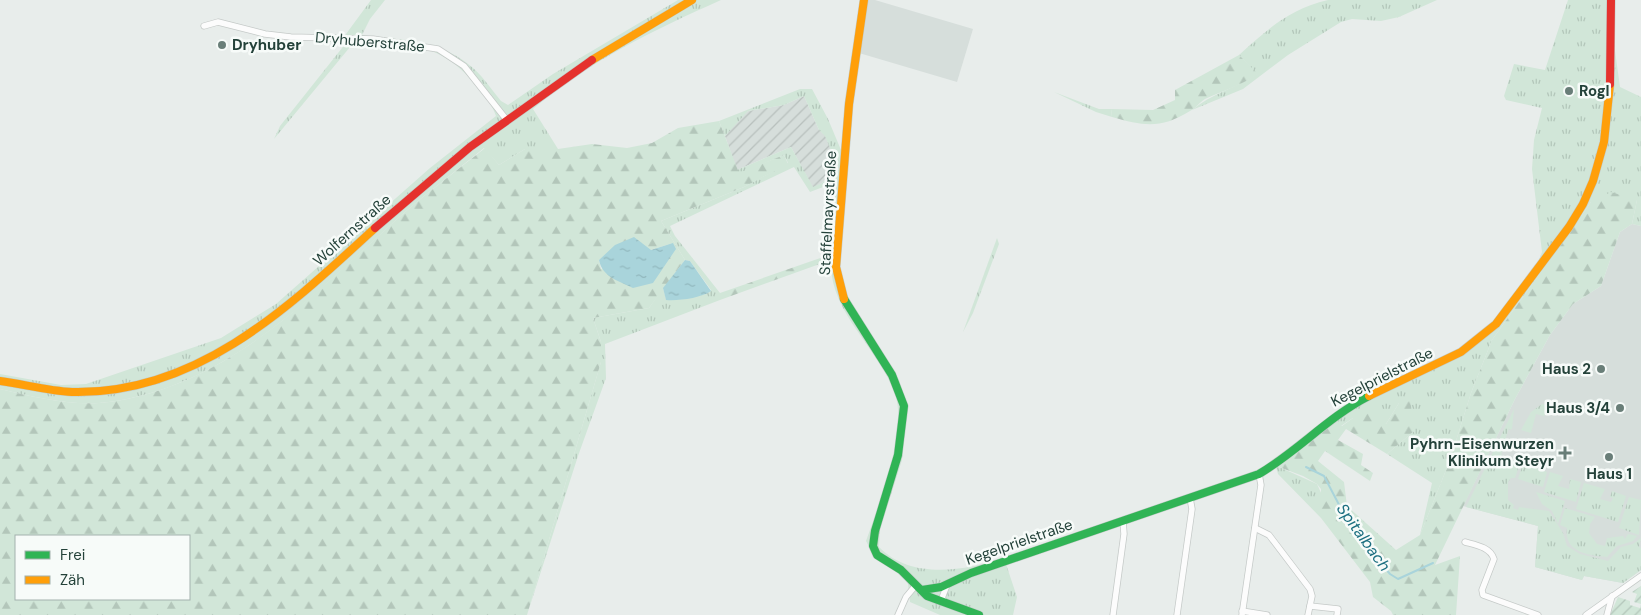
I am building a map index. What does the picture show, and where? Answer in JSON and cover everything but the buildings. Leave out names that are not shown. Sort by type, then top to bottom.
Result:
[{"type":"street","name":"Wolfernstraße","points":[[0,381],[22,387],[70,392],[114,390],[167,378],[213,359],[268,322],[432,178],[506,119],[589,59],[692,0]]},
{"type":"street","name":"Staffelmayrstraße","points":[[864,0],[849,104],[836,277],[847,306],[892,375],[902,397],[904,415],[900,446],[875,531],[873,546],[877,555],[900,570],[933,599],[979,615]]},
{"type":"street","name":"Kegelprielstraße","points":[[919,588],[947,585],[971,573],[1259,474],[1271,468],[1326,422],[1355,403],[1458,355],[1483,338],[1569,227],[1583,204],[1593,181],[1606,133],[1612,79],[1611,0]]},
{"type":"street","name":"Dryhuberstraße","points":[[204,26],[218,22],[265,34],[291,37],[373,39],[438,49],[452,56],[464,66],[506,119]]},
{"type":"street","points":[[1259,474],[1261,485],[1242,613],[1267,615]]},
{"type":"street","points":[[1177,615],[1192,508],[1190,498]]},
{"type":"street","points":[[1113,615],[1124,534],[1122,521]]},
{"type":"street","points":[[1255,528],[1269,535],[1310,589],[1308,615]]},
{"type":"street","points":[[1465,542],[1483,547],[1494,558],[1482,590],[1483,595],[1538,615]]},
{"type":"street","points":[[1586,615],[1641,576]]},
{"type":"street","points":[[947,585],[942,598],[948,604]]},
{"type":"street","points":[[898,615],[906,597],[919,588]]},
{"type":"street","points":[[1607,615],[1612,596]]},
{"type":"street","points":[[1310,606],[1338,609],[1337,615]]},
{"type":"shaded area","points":[[868,0],[875,0],[973,29],[957,82],[859,53]]},
{"type":"shaded area","points":[[804,96],[819,130],[825,135],[839,168],[822,183],[813,188],[791,147],[737,170],[725,136],[739,118],[748,111],[784,105]]},
{"type":"shaded area","name":"Pyhrn-Eisenwurzen Klinikum Steyr","points":[[1632,224],[1641,226],[1641,570],[1623,583],[1584,576],[1582,580],[1535,567],[1538,526],[1463,506],[1515,399],[1550,335],[1573,304],[1601,286],[1620,232]]},
{"type":"green space","points":[[371,0],[385,0],[370,19],[362,35],[417,42],[444,50],[473,68],[482,76],[501,101],[508,105],[553,74],[678,0],[721,0],[647,35],[599,61],[533,109],[558,149],[525,149],[499,165],[484,148],[407,211],[332,279],[266,334],[230,357],[193,377],[152,392],[109,402],[96,403],[40,398],[0,389],[0,374],[61,385],[86,384],[221,338],[276,304],[430,168],[496,116],[488,100],[464,72],[451,61],[437,53],[408,45],[355,41],[274,139],[280,126],[346,43],[314,41],[315,35],[346,34]]},
{"type":"green space","points":[[860,0],[868,0],[853,102],[839,265],[847,295],[899,380],[907,405],[902,460],[880,529],[879,547],[892,557],[906,564],[938,570],[972,566],[1004,558],[1017,597],[1013,615],[940,615],[910,602],[908,584],[903,576],[874,556],[866,541],[890,468],[898,428],[898,409],[895,394],[888,377],[838,298],[833,281],[831,263],[828,261],[835,222],[833,204],[823,187],[810,192],[794,167],[670,226],[675,236],[720,293],[720,300],[605,344],[606,378],[578,456],[527,615],[601,362],[601,342],[593,318],[649,308],[663,288],[666,299],[706,294],[711,290],[690,261],[685,260],[661,221],[744,187],[788,163],[784,155],[739,174],[737,170],[791,147],[813,187],[822,183],[839,169],[825,136],[819,130],[804,96],[784,105],[748,111],[725,136],[719,121],[800,89],[812,89],[828,119],[841,150]]},
{"type":"green space","points":[[1328,0],[1437,0],[1399,17],[1381,21],[1352,19],[1341,22],[1288,55],[1243,89],[1192,110],[1199,104],[1257,74],[1239,55],[1270,29],[1302,9]]},
{"type":"green space","points":[[1568,0],[1613,0],[1612,29],[1620,87],[1641,97],[1641,226],[1632,224],[1637,200],[1591,202],[1492,340],[1471,393],[1450,460],[1420,535],[1432,483],[1387,454],[1414,431],[1399,403],[1386,424],[1353,418],[1279,467],[1317,484],[1322,495],[1321,518],[1278,474],[1276,467],[1337,411],[1455,352],[1481,335],[1493,325],[1539,260],[1542,252],[1532,169],[1534,140],[1542,108],[1506,100],[1504,96],[1514,64],[1545,70]]},
{"type":"green space","points":[[1239,55],[1258,74],[1239,85],[1205,99],[1180,117],[1161,123],[1143,124],[1112,117],[1111,109],[1153,110],[1175,100],[1175,90]]},
{"type":"green space","points":[[1054,92],[1099,109],[1111,109],[1112,117],[1096,112]]},
{"type":"green space","points":[[719,121],[739,173],[784,155],[788,164],[744,187],[661,221],[685,260],[649,308],[593,318],[601,342],[601,362],[527,615],[0,615],[0,389],[54,400],[96,403],[109,402],[152,392],[192,377],[230,357],[299,307],[407,211],[485,148],[499,165],[525,149],[558,149],[592,144],[627,148],[652,143],[678,128]],"holes":[[[673,243],[601,269],[599,260],[607,255],[651,250]]]},
{"type":"green space","points":[[1611,192],[1637,200],[1632,224],[1620,232],[1601,286],[1573,304],[1550,335],[1515,399],[1435,565],[1460,556],[1456,615],[1393,615],[1391,611],[1373,597],[1370,582],[1321,518],[1321,489],[1317,484],[1303,476],[1279,467],[1318,432],[1335,421],[1342,426],[1353,418],[1369,411],[1386,424],[1399,403],[1410,398],[1414,431],[1387,454],[1346,429],[1338,440],[1363,454],[1361,465],[1373,473],[1370,481],[1325,451],[1318,461],[1344,482],[1347,506],[1396,550],[1420,535],[1450,460],[1471,393],[1492,340],[1591,202]]},
{"type":"green space","points":[[997,238],[999,244],[973,313],[963,332]]},
{"type":"green space","points":[[829,255],[828,261],[720,300],[720,293]]},
{"type":"green space","points":[[1542,404],[1548,406],[1544,416],[1536,414],[1531,433],[1521,430],[1531,412]]},
{"type":"green space","points":[[1514,409],[1512,429],[1509,430],[1509,427],[1500,459],[1502,454],[1505,464],[1509,468],[1511,461],[1520,463],[1515,478],[1511,478],[1508,482],[1508,500],[1514,505],[1513,508],[1518,510],[1519,507],[1549,511],[1563,533],[1567,546],[1580,554],[1608,561],[1621,547],[1633,544],[1641,538],[1639,547],[1641,548],[1641,570],[1623,583],[1584,576],[1582,580],[1535,567],[1538,526],[1466,507]]},
{"type":"green space","points":[[1523,464],[1547,472],[1543,487],[1518,479]]},
{"type":"green space","points":[[1550,472],[1563,476],[1558,486],[1569,489],[1570,479],[1581,482],[1576,502],[1544,492]]},
{"type":"green space","points":[[1584,483],[1605,489],[1600,499],[1611,502],[1613,498],[1610,497],[1612,491],[1626,496],[1618,522],[1576,509]]},
{"type":"green space","points":[[1536,492],[1565,501],[1558,524],[1552,511],[1542,504]]},
{"type":"green space","points":[[1629,497],[1641,500],[1639,535],[1619,528]]},
{"type":"green space","points":[[1565,508],[1595,517],[1590,524],[1589,533],[1597,544],[1605,546],[1607,538],[1623,536],[1625,539],[1628,534],[1637,536],[1633,541],[1617,546],[1607,557],[1578,551],[1569,542],[1567,528],[1560,525]]},
{"type":"green space","points":[[1641,586],[1641,604],[1634,602],[1637,594],[1632,592]]},
{"type":"green space","points":[[1618,597],[1630,601],[1630,605],[1640,608],[1641,604],[1641,615],[1610,615]]},
{"type":"water","points":[[634,237],[651,250],[673,243],[676,249],[653,283],[633,288],[607,274],[599,260],[615,245]]},
{"type":"water","points":[[685,260],[690,261],[711,291],[702,296],[666,300],[663,288]]},
{"type":"waterway","name":"Spitalbach","points":[[1306,467],[1324,476],[1347,520],[1364,535],[1380,562],[1390,574],[1398,579],[1433,563]]},
{"type":"traffic: fast","points":[[844,299],[892,375],[904,406],[898,455],[875,531],[873,546],[877,555],[901,570],[927,596],[979,615]]},
{"type":"traffic: fast","points":[[922,590],[941,587],[971,573],[1259,474],[1354,404],[1369,396]]},
{"type":"traffic: slow","points":[[592,60],[692,0]]},
{"type":"traffic: slow","points":[[844,299],[836,267],[849,104],[864,0]]},
{"type":"traffic: slow","points":[[1369,396],[1461,352],[1496,324],[1569,227],[1583,204],[1593,181],[1604,142],[1610,84]]},
{"type":"traffic: slow","points":[[0,381],[72,392],[117,389],[160,379],[200,362],[238,341],[309,287],[375,228]]},
{"type":"traffic: jam","points":[[1610,84],[1611,0]]},
{"type":"traffic: jam","points":[[375,228],[470,147],[592,60]]},
{"type":"place","name":"Dryhuber","points":[[222,45]]},
{"type":"place","name":"Rogl","points":[[1569,91]]},
{"type":"place","name":"Haus 2","points":[[1601,369]]},
{"type":"place","name":"Haus 3/4","points":[[1620,408]]},
{"type":"place","name":"Pyhrn-Eisenwurzen Klinikum Steyr","points":[[1565,453]]},
{"type":"place","name":"Haus 1","points":[[1609,457]]}]
